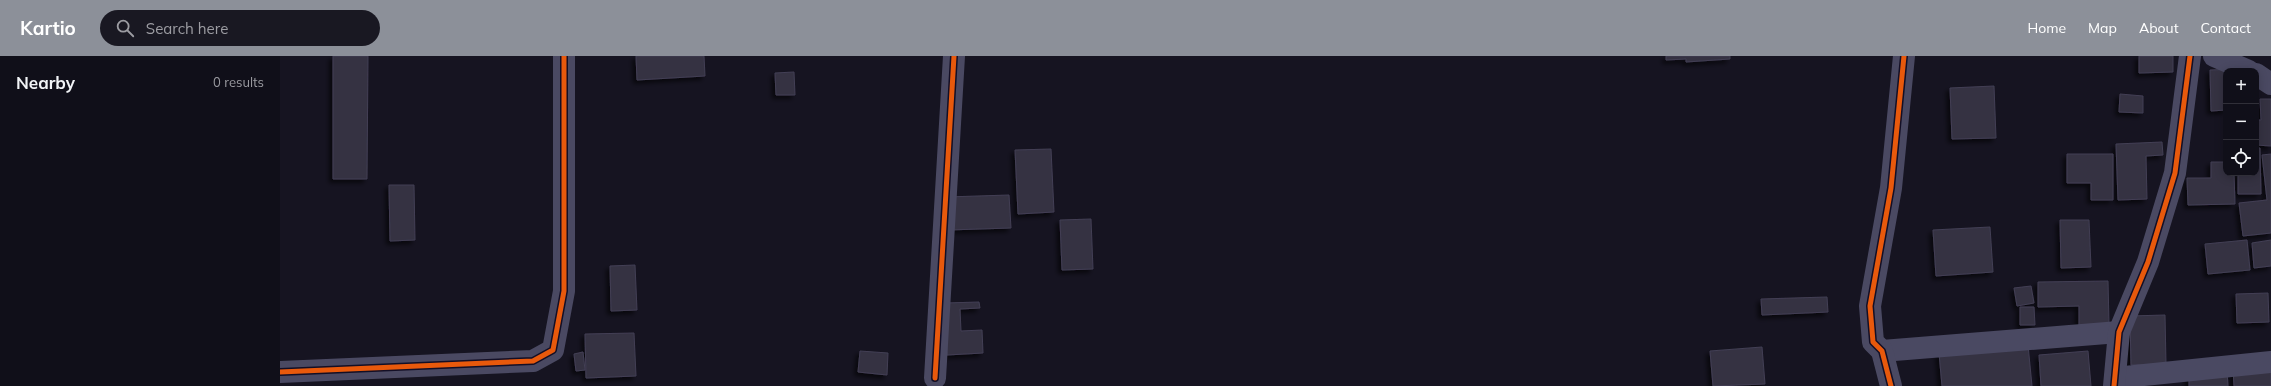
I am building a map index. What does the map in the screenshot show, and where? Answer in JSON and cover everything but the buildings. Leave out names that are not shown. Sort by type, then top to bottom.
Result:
[{"type":"street","points":[[280,372],[533,360],[553,350],[564,291],[564,56]]},
{"type":"street","points":[[935,378],[954,56]]},
{"type":"street","points":[[1891,386],[1882,351],[1873,342],[1870,306],[1891,188],[1904,56]]},
{"type":"street","points":[[2190,56],[2175,173],[2148,262],[2119,332],[2114,382],[2271,362]]},
{"type":"street","points":[[2214,56],[2242,68]]},
{"type":"street","points":[[2259,76],[2271,84]]},
{"type":"street","points":[[1882,351],[2119,332]]},
{"type":"cycle path","points":[[280,372],[533,361],[553,350],[564,291],[564,56]]},
{"type":"cycle path","points":[[935,378],[954,56]]},
{"type":"cycle path","points":[[1891,386],[1882,351],[1873,342],[1870,306],[1891,188],[1904,56]]},
{"type":"cycle path","points":[[2114,386],[2119,332],[2148,262],[2175,173],[2190,56]]}]
